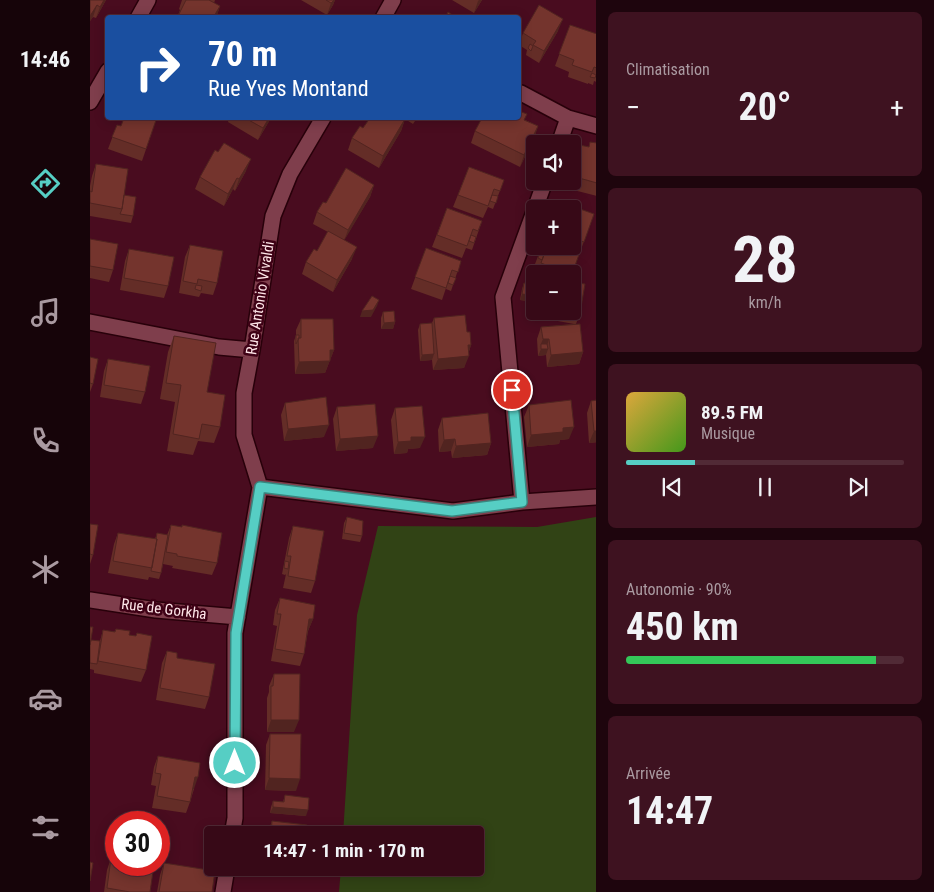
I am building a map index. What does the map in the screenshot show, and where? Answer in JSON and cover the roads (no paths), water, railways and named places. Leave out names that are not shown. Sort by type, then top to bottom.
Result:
[{"type":"street","points":[[140,15],[148,0]]},
{"type":"street","points":[[384,15],[393,0]]},
{"type":"street","points":[[90,102],[105,77]]},
{"type":"street","points":[[521,93],[568,118],[596,126]]},
{"type":"street","points":[[562,135],[568,118]]},
{"type":"street","name":"Rue Antonio Vivaldi","points":[[260,487],[244,435],[244,393],[273,216],[290,174],[322,120]]},
{"type":"street","points":[[522,502],[503,297],[526,234]]},
{"type":"street","points":[[90,322],[219,347],[252,350]]},
{"type":"street","points":[[233,826],[236,633],[260,487],[452,511],[522,502],[596,496]]},
{"type":"street","name":"Rue de Gorkha","points":[[90,600],[156,610],[238,617]]},
{"type":"street","points":[[223,892],[226,876]]}]
